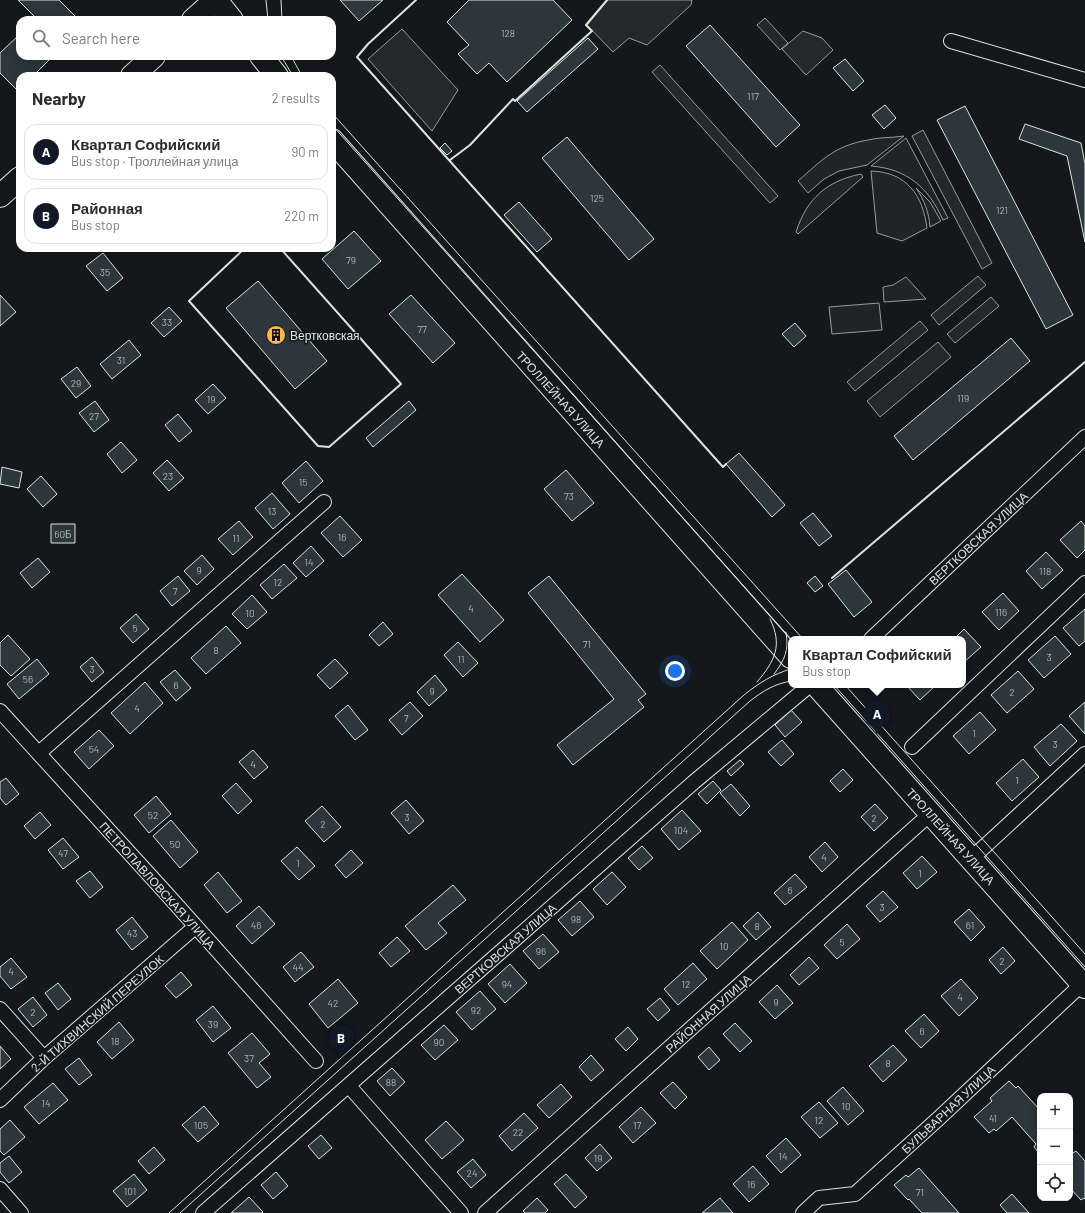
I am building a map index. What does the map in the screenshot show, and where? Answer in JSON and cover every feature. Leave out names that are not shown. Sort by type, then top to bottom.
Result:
[{"type":"main road","points":[[197,16],[215,0],[229,16]]},
{"type":"main road","points":[[136,72],[150,60]]},
{"type":"main road","points":[[264,60],[274,72]]},
{"type":"main road","name":"ТРОЛЛЕЙНАЯ УЛИЦА","points":[[336,145],[788,654]]},
{"type":"main road","points":[[0,196],[16,182]]},
{"type":"main road","name":"ТРОЛЛЕЙНАЯ УЛИЦА","points":[[819,688],[1084,986]]},
{"type":"street","points":[[952,41],[1085,80]]},
{"type":"street","name":"ВЕРТКОВСКАЯ УЛИЦА","points":[[874,636],[1085,437]]},
{"type":"street","points":[[39,753],[324,502]]},
{"type":"street","points":[[912,748],[1085,582]]},
{"type":"street","name":"ВЕРТКОВСКАЯ УЛИЦА","points":[[203,1213],[694,782],[806,688]]},
{"type":"street","name":"ПЕТРОПАВЛОВСКАЯ УЛИЦА","points":[[0,710],[316,1061]]},
{"type":"street","points":[[971,859],[1084,757]]},
{"type":"street","name":"РАЙОННАЯ УЛИЦА","points":[[485,1213],[930,814]]},
{"type":"street","name":"2-Й ТИХВИНСКИЙ ПЕРЕУЛОК","points":[[0,1100],[44,1058],[195,927]]},
{"type":"street","name":"БУЛЬВАРНАЯ УЛИЦА","points":[[803,1213],[819,1198],[855,1194],[1084,986]]},
{"type":"street","points":[[0,1009],[44,1058]]},
{"type":"street","points":[[349,1086],[461,1213]]},
{"type":"street","points":[[0,1189],[21,1213]]},
{"type":"shaded area","points":[[608,0],[692,0],[691,5],[647,45],[629,38],[613,52],[587,25]]},
{"type":"shaded area","points":[[765,18],[788,43],[780,50],[757,25]]},
{"type":"shaded area","points":[[402,29],[458,90],[432,131],[368,59]]},
{"type":"shaded area","points":[[803,31],[822,38],[833,50],[806,75],[782,49]]},
{"type":"shaded area","points":[[660,65],[778,196],[770,203],[652,72]]},
{"type":"shaded area","points":[[923,130],[992,263],[982,269],[912,136]]},
{"type":"shaded area","points":[[904,136],[867,165],[839,171],[824,179],[808,193],[798,181],[829,155],[846,146],[872,139]]},
{"type":"shaded area","points":[[906,138],[948,218],[943,220],[930,198],[915,182],[895,171],[871,166]]},
{"type":"shaded area","points":[[871,171],[884,172],[894,176],[911,188],[922,206],[927,228],[902,241],[877,233]]},
{"type":"shaded area","points":[[861,174],[863,177],[798,234],[796,232],[806,210],[820,193],[828,186],[838,181]]},
{"type":"shaded area","points":[[916,188],[930,202],[941,221],[930,227],[926,206]]},
{"type":"shaded area","points":[[978,276],[986,285],[939,325],[931,315]]},
{"type":"shaded area","points":[[906,277],[926,299],[884,302],[883,287],[893,285]]},
{"type":"shaded area","points":[[991,297],[999,306],[955,343],[947,334]]},
{"type":"shaded area","points":[[879,303],[882,330],[832,334],[829,307]]},
{"type":"shaded area","points":[[920,321],[928,330],[855,391],[847,382]]},
{"type":"shaded area","points":[[938,342],[951,357],[880,417],[867,401]]},
{"type":"building","points":[[18,0],[59,0],[75,16],[34,16]]},
{"type":"building","points":[[340,0],[383,0],[359,21]]},
{"type":"building","points":[[469,0],[553,0],[572,20],[507,82],[489,63],[477,74],[458,54],[469,45],[447,22]]},
{"type":"building","points":[[710,25],[800,125],[776,147],[686,46]]},
{"type":"building","points":[[16,38],[16,60],[49,60],[37,72],[16,72],[16,89],[0,73],[0,53]]},
{"type":"building","points":[[588,38],[598,49],[527,112],[517,101]]},
{"type":"building","points":[[845,59],[864,81],[853,91],[833,68]]},
{"type":"building","points":[[885,105],[896,118],[884,129],[872,115]]},
{"type":"building","points":[[965,106],[1073,315],[1046,329],[937,120]]},
{"type":"building","points":[[1025,124],[1081,143],[1085,164],[1085,242],[1067,156],[1019,139]]},
{"type":"building","points":[[567,137],[654,239],[629,260],[542,158]]},
{"type":"building","points":[[445,143],[452,151],[447,155],[440,148]]},
{"type":"building","points":[[519,202],[552,239],[537,252],[504,215]]},
{"type":"building","points":[[354,231],[381,261],[348,289],[322,259],[330,252],[336,252],[336,247]]},
{"type":"building","points":[[103,253],[123,278],[107,291],[86,266]]},
{"type":"building","name":"Вертковская","points":[[258,281],[327,361],[295,389],[226,308]]},
{"type":"building","points":[[0,295],[16,312],[0,326]]},
{"type":"building","points":[[411,295],[455,343],[433,363],[389,314]]},
{"type":"building","points":[[169,307],[182,321],[164,337],[151,323]]},
{"type":"building","points":[[795,323],[806,336],[794,347],[782,334]]},
{"type":"building","points":[[1011,338],[1030,361],[913,460],[894,436]]},
{"type":"building","points":[[129,340],[141,355],[112,379],[100,364]]},
{"type":"building","points":[[77,367],[91,386],[76,398],[61,379]]},
{"type":"building","points":[[213,384],[226,398],[208,414],[195,400]]},
{"type":"building","points":[[95,401],[109,420],[94,432],[79,413]]},
{"type":"building","points":[[409,401],[416,410],[373,447],[366,438]]},
{"type":"building","points":[[178,414],[192,431],[179,442],[165,425]]},
{"type":"building","points":[[121,442],[137,460],[122,473],[107,454]]},
{"type":"building","points":[[739,453],[785,505],[772,517],[726,464]]},
{"type":"building","points":[[167,460],[184,478],[169,491],[153,473]]},
{"type":"building","points":[[306,461],[323,481],[299,503],[282,483]]},
{"type":"building","points":[[2,467],[22,472],[19,488],[0,484]]},
{"type":"building","points":[[566,470],[594,503],[572,521],[544,489]]},
{"type":"building","points":[[41,476],[57,494],[43,507],[27,489]]},
{"type":"building","points":[[272,493],[290,514],[273,529],[255,508]]},
{"type":"building","points":[[813,513],[832,536],[819,546],[800,523]]},
{"type":"building","points":[[340,516],[362,540],[343,557],[321,533]]},
{"type":"building","points":[[239,521],[253,537],[233,555],[218,539]]},
{"type":"building","points":[[1081,521],[1085,526],[1085,550],[1077,558],[1060,540]]},
{"type":"building","points":[[51,524],[75,524],[75,543],[51,543]]},
{"type":"building","points":[[311,546],[324,561],[306,577],[293,563]]},
{"type":"building","points":[[1046,552],[1063,570],[1042,589],[1026,571]]},
{"type":"building","points":[[202,555],[214,569],[197,585],[184,571]]},
{"type":"building","points":[[38,558],[50,572],[32,588],[20,573]]},
{"type":"building","points":[[284,564],[297,578],[272,599],[260,585]]},
{"type":"building","points":[[846,570],[872,602],[854,617],[828,584]]},
{"type":"building","points":[[462,574],[504,620],[480,642],[438,595]]},
{"type":"building","points":[[178,576],[190,591],[172,606],[160,591]]},
{"type":"building","points":[[549,576],[646,694],[638,700],[644,707],[573,765],[557,745],[614,699],[528,593]]},
{"type":"building","points":[[815,576],[823,586],[815,592],[807,583]]},
{"type":"building","points":[[1003,593],[1019,611],[999,630],[982,612]]},
{"type":"building","points":[[252,595],[267,612],[247,629],[232,614]]},
{"type":"building","points":[[1085,609],[1085,641],[1079,646],[1063,628]]},
{"type":"building","points":[[136,614],[149,629],[133,643],[120,628]]},
{"type":"building","points":[[383,622],[393,634],[379,646],[369,635]]},
{"type":"building","points":[[226,626],[241,643],[206,674],[191,658]]},
{"type":"building","points":[[964,629],[981,647],[966,660],[966,636],[957,636]]},
{"type":"building","points":[[8,635],[30,659],[11,676],[0,665],[0,643]]},
{"type":"building","points":[[1055,636],[1071,654],[1044,678],[1028,660]]},
{"type":"building","points":[[458,642],[478,663],[463,677],[444,655]]},
{"type":"building","points":[[92,657],[104,672],[92,682],[80,667]]},
{"type":"building","points":[[37,659],[49,674],[19,699],[7,684]]},
{"type":"building","points":[[335,659],[348,673],[330,689],[317,675]]},
{"type":"building","points":[[175,670],[191,688],[176,701],[160,682]]},
{"type":"building","points":[[1018,671],[1034,689],[1007,713],[991,695]]},
{"type":"building","points":[[435,675],[447,690],[429,706],[417,692]]},
{"type":"building","points":[[145,682],[163,703],[130,734],[111,713]]},
{"type":"building","points":[[909,688],[933,688],[920,700]]},
{"type":"building","points":[[410,702],[423,716],[402,735],[389,720]]},
{"type":"building","points":[[1085,702],[1085,734],[1069,716]]},
{"type":"building","points":[[348,705],[368,730],[355,740],[335,716]]},
{"type":"building","points":[[791,710],[802,722],[785,737],[775,725]]},
{"type":"building","points":[[980,712],[996,730],[969,754],[953,736]]},
{"type":"building","points":[[1061,724],[1077,741],[1050,766],[1034,747]]},
{"type":"building","points":[[99,730],[114,746],[89,769],[74,752]]},
{"type":"building","points":[[782,740],[794,754],[781,766],[768,752]]},
{"type":"building","points":[[253,750],[268,767],[254,779],[239,762]]},
{"type":"building","points":[[1023,759],[1039,777],[1012,801],[996,783]]},
{"type":"building","points":[[740,760],[744,764],[731,776],[727,771]]},
{"type":"building","points":[[843,769],[853,780],[840,792],[830,781]]},
{"type":"building","points":[[6,778],[19,794],[6,805],[0,798],[0,782]]},
{"type":"building","points":[[713,781],[721,790],[707,804],[698,794]]},
{"type":"building","points":[[236,783],[252,801],[238,814],[222,796]]},
{"type":"building","points":[[731,784],[750,806],[740,816],[720,793]]},
{"type":"building","points":[[156,796],[171,814],[149,833],[134,815]]},
{"type":"building","points":[[406,800],[424,821],[409,834],[391,813]]},
{"type":"building","points":[[875,804],[888,818],[874,831],[861,817]]},
{"type":"building","points":[[322,806],[341,827],[324,842],[305,821]]},
{"type":"building","points":[[682,810],[701,831],[679,850],[661,829]]},
{"type":"building","points":[[40,812],[51,825],[35,839],[24,826]]},
{"type":"building","points":[[171,820],[198,852],[180,868],[153,836]]},
{"type":"building","points":[[63,838],[79,857],[63,869],[48,850]]},
{"type":"building","points":[[825,842],[838,857],[822,872],[809,857]]},
{"type":"building","points":[[642,846],[653,858],[639,870],[628,858]]},
{"type":"building","points":[[297,847],[315,866],[299,880],[281,861]]},
{"type":"building","points":[[351,850],[363,863],[346,878],[335,865]]},
{"type":"building","points":[[922,856],[937,872],[917,889],[903,873]]},
{"type":"building","points":[[90,871],[103,887],[90,898],[76,881]]},
{"type":"building","points":[[218,872],[242,901],[227,913],[204,885]]},
{"type":"building","points":[[612,872],[626,887],[607,905],[593,889]]},
{"type":"building","points":[[795,874],[807,887],[785,905],[774,893]]},
{"type":"building","points":[[453,885],[466,900],[438,923],[447,933],[426,950],[405,926]]},
{"type":"building","points":[[883,891],[898,907],[880,922],[866,906]]},
{"type":"building","points":[[580,901],[594,917],[572,936],[558,920]]},
{"type":"building","points":[[259,906],[275,924],[252,944],[236,926]]},
{"type":"building","points":[[969,909],[985,927],[971,941],[954,922]]},
{"type":"building","points":[[758,912],[771,927],[756,940],[743,926]]},
{"type":"building","points":[[132,917],[148,937],[132,950],[116,930]]},
{"type":"building","points":[[732,922],[748,940],[717,969],[700,951]]},
{"type":"building","points":[[847,924],[860,939],[837,959],[824,945]]},
{"type":"building","points":[[543,934],[559,952],[539,969],[523,951]]},
{"type":"building","points":[[397,937],[410,951],[391,967],[379,953]]},
{"type":"building","points":[[1003,947],[1015,961],[1001,974],[989,960]]},
{"type":"building","points":[[301,952],[314,967],[295,982],[283,967]]},
{"type":"building","points":[[809,957],[819,968],[799,985],[790,975]]},
{"type":"building","points":[[11,958],[27,977],[11,989],[0,976],[0,967]]},
{"type":"building","points":[[693,963],[707,979],[678,1005],[664,989]]},
{"type":"building","points":[[510,964],[527,983],[505,1003],[488,984]]},
{"type":"building","points":[[181,972],[192,985],[176,998],[165,986]]},
{"type":"building","points":[[338,979],[358,1003],[328,1028],[309,1004]]},
{"type":"building","points":[[961,979],[978,998],[959,1016],[941,996]]},
{"type":"building","points":[[58,983],[71,999],[58,1010],[45,993]]},
{"type":"building","points":[[777,985],[793,1003],[775,1019],[759,1002]]},
{"type":"building","points":[[480,991],[496,1009],[472,1030],[456,1012]]},
{"type":"building","points":[[33,997],[47,1015],[33,1027],[18,1009]]},
{"type":"building","points":[[660,998],[670,1010],[658,1021],[647,1009]]},
{"type":"building","points":[[213,1006],[231,1028],[213,1042],[196,1020]]},
{"type":"building","points":[[924,1014],[939,1031],[921,1048],[905,1031]]},
{"type":"building","points":[[119,1022],[134,1040],[112,1059],[97,1042]]},
{"type":"building","points":[[735,1023],[752,1041],[740,1052],[723,1034]]},
{"type":"building","points":[[444,1025],[458,1040],[435,1060],[421,1045]]},
{"type":"building","points":[[628,1027],[638,1039],[626,1051],[615,1039]]},
{"type":"building","points":[[252,1033],[270,1054],[259,1063],[271,1077],[257,1088],[228,1053]]},
{"type":"building","points":[[893,1045],[907,1060],[883,1082],[869,1066]]},
{"type":"building","points":[[0,1046],[11,1059],[0,1069]]},
{"type":"building","points":[[709,1047],[720,1060],[709,1070],[698,1057]]},
{"type":"building","points":[[591,1055],[604,1070],[591,1081],[579,1067]]},
{"type":"building","points":[[79,1058],[92,1075],[79,1085],[65,1069]]},
{"type":"building","points":[[392,1068],[405,1082],[390,1096],[377,1081]]},
{"type":"building","points":[[1009,1081],[1016,1088],[1018,1086],[1037,1107],[1037,1150],[1034,1147],[1036,1144],[1012,1117],[996,1131],[994,1129],[989,1133],[974,1117],[992,1101],[990,1098]]},
{"type":"building","points":[[673,1082],[687,1097],[675,1109],[660,1093]]},
{"type":"building","points":[[53,1083],[68,1100],[39,1124],[24,1107]]},
{"type":"building","points":[[561,1084],[572,1097],[549,1118],[537,1105]]},
{"type":"building","points":[[843,1087],[864,1111],[848,1125],[827,1101]]},
{"type":"building","points":[[819,1102],[838,1123],[820,1138],[801,1117]]},
{"type":"building","points":[[204,1106],[219,1124],[198,1142],[182,1125]]},
{"type":"building","points":[[641,1107],[656,1123],[633,1143],[619,1127]]},
{"type":"building","points":[[524,1113],[538,1128],[512,1151],[499,1136]]},
{"type":"building","points":[[10,1120],[25,1137],[4,1155],[0,1151],[0,1129]]},
{"type":"building","points":[[446,1121],[464,1140],[442,1159],[425,1140]]},
{"type":"building","points":[[321,1135],[332,1148],[319,1159],[308,1146]]},
{"type":"building","points":[[786,1138],[801,1155],[781,1173],[766,1156]]},
{"type":"building","points":[[600,1144],[612,1158],[597,1171],[585,1158]]},
{"type":"building","points":[[154,1147],[165,1160],[149,1174],[138,1161]]},
{"type":"building","points":[[1076,1151],[1085,1161],[1085,1199],[1084,1198],[1081,1200],[1073,1191],[1073,1153]]},
{"type":"building","points":[[9,1156],[22,1172],[9,1183],[0,1172],[0,1163]]},
{"type":"building","points":[[473,1159],[486,1175],[471,1188],[457,1172]]},
{"type":"building","points":[[753,1166],[769,1184],[749,1202],[733,1184]]},
{"type":"building","points":[[919,1168],[959,1213],[922,1213],[894,1185],[906,1175],[908,1177]]},
{"type":"building","points":[[276,1172],[288,1186],[273,1199],[261,1185]]},
{"type":"building","points":[[134,1174],[147,1190],[127,1207],[113,1191]]},
{"type":"building","points":[[566,1174],[587,1197],[575,1208],[554,1184]]},
{"type":"building","points":[[1012,1194],[1029,1213],[1007,1213],[1000,1205]]},
{"type":"building","points":[[249,1197],[263,1212],[262,1213],[231,1213]]},
{"type":"building","points":[[537,1198],[548,1210],[545,1213],[525,1213],[523,1211]]},
{"type":"building","points":[[720,1198],[733,1213],[702,1213]]},
{"type":"tram line","points":[[266,0],[268,16]]},
{"type":"tram line","points":[[281,0],[282,16]]},
{"type":"tram line","points":[[283,60],[291,72]]},
{"type":"tram line","points":[[293,60],[300,72]]},
{"type":"tram line","points":[[336,117],[800,636]]},
{"type":"tram line","points":[[336,129],[788,636]]},
{"type":"tram line","points":[[757,682],[768,667],[775,652],[776,637],[770,619]]},
{"type":"tram line","points":[[774,674],[781,664],[785,654],[787,644],[786,632]]},
{"type":"tram line","points":[[169,1213],[744,695],[766,679],[788,670]]},
{"type":"tram line","points":[[180,1213],[750,701],[769,688],[788,682]]},
{"type":"tram line","points":[[837,688],[1085,967]]},
{"type":"tram line","points":[[848,688],[1085,954]]},
{"type":"wall","points":[[416,0],[368,44],[357,57],[723,467],[726,464]]},
{"type":"wall","points":[[450,160],[470,145],[513,99],[515,101],[592,31],[586,25],[607,0]]},
{"type":"wall","points":[[241,252],[189,301],[318,446],[329,447],[401,384],[284,252]]},
{"type":"wall","points":[[832,578],[1085,362]]},
{"type":"place","name":"Вертковская","points":[[276,335]]},
{"type":"place","name":"Квартал Софийский","points":[[877,734]]},
{"type":"place","name":"Районная","points":[[341,1058]]}]
